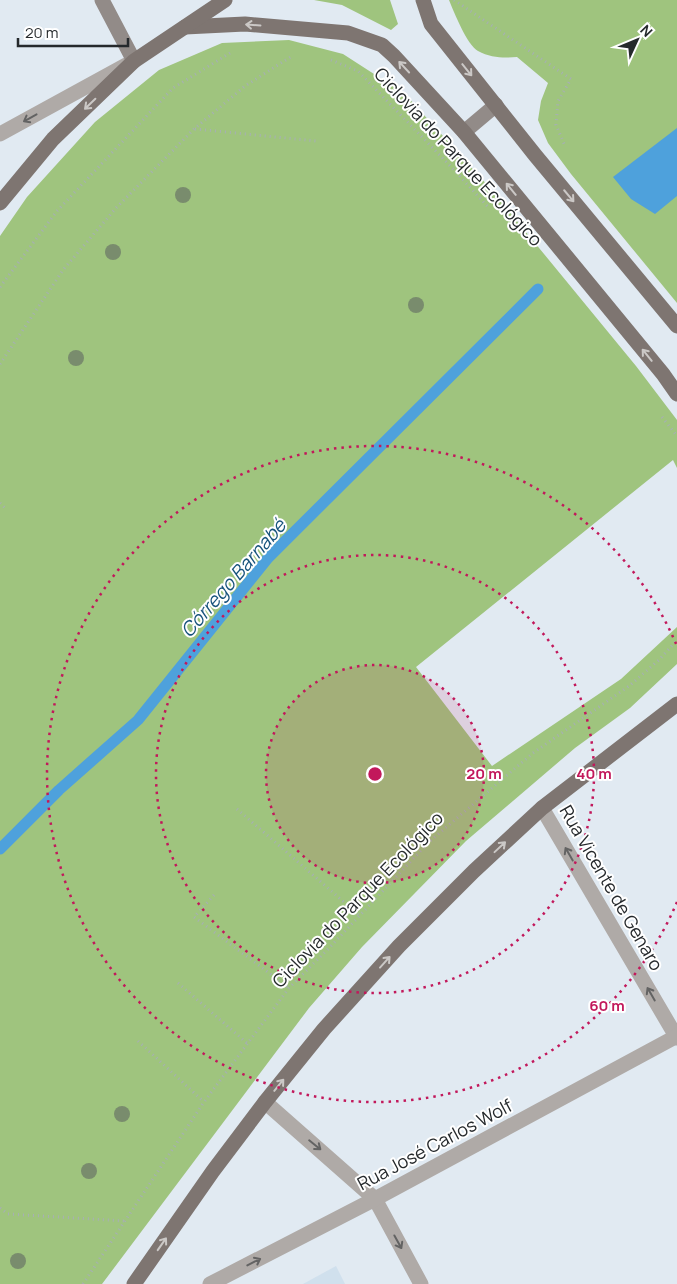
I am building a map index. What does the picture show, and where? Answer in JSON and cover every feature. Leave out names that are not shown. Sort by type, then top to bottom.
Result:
[{"type":"main road","points":[[0,203],[53,139],[134,61],[225,0]]},
{"type":"main road","points":[[423,0],[431,24],[535,155],[677,326]]},
{"type":"main road","points":[[185,27],[246,24],[296,28],[348,33],[382,45],[464,132],[663,374],[677,394]]},
{"type":"main road","points":[[134,1284],[213,1171],[265,1102],[324,1029],[399,946],[474,871],[542,808],[677,704]]},
{"type":"street","points":[[0,134],[134,61],[102,0]]},
{"type":"street","points":[[464,132],[496,105]]},
{"type":"street","name":"Rua Vicente de Genaro","points":[[542,808],[677,1037]]},
{"type":"street","name":"Rua José Carlos Wolf","points":[[210,1284],[374,1199],[677,1037]]},
{"type":"street","points":[[265,1102],[374,1199],[421,1284]]},
{"type":"path","points":[[454,0],[571,79],[558,101],[556,125],[569,152]]},
{"type":"path","points":[[0,287],[57,211],[174,88],[237,49]]},
{"type":"path","points":[[0,364],[63,270],[116,208],[194,129],[245,86],[299,52]]},
{"type":"path","name":"Ciclovia do Parque Ecológico","points":[[328,59],[358,70],[456,172],[495,216]]},
{"type":"path","points":[[194,129],[316,141]]},
{"type":"path","points":[[658,411],[677,436]]},
{"type":"path","points":[[0,503],[5,508]]},
{"type":"path","name":"Ciclovia do Parque Ecológico","points":[[83,1284],[204,1102],[289,988],[429,842],[533,754],[629,686],[659,660],[677,640]]},
{"type":"path","points":[[237,809],[360,916]]},
{"type":"path","points":[[214,895],[194,917],[289,988]]},
{"type":"path","points":[[178,983],[248,1044]]},
{"type":"path","points":[[138,1041],[204,1102]]},
{"type":"path","points":[[0,1208],[8,1214],[126,1221]]},
{"type":"shaded area","points":[[336,1266],[345,1284],[303,1284]]},
{"type":"green space","points":[[314,0],[390,0],[398,24],[391,30],[342,5]]},
{"type":"green space","points":[[449,0],[677,0],[677,303],[571,174],[548,143],[538,120],[541,101],[548,83],[517,57],[493,56],[474,48],[461,28]]},
{"type":"green space","points":[[289,40],[343,54],[405,94],[489,187],[636,366],[677,420],[677,468],[673,460],[416,667],[492,766],[621,679],[677,627],[677,664],[630,708],[575,748],[466,841],[362,947],[309,1008],[102,1284],[0,1284],[0,236],[27,197],[95,122],[159,70],[222,43]]},
{"type":"water","points":[[677,128],[677,196],[655,214],[631,199],[613,177]]},
{"type":"waterway","name":"Córrego Barnabé","points":[[0,849],[59,790],[138,720],[268,558],[538,289]]}]
